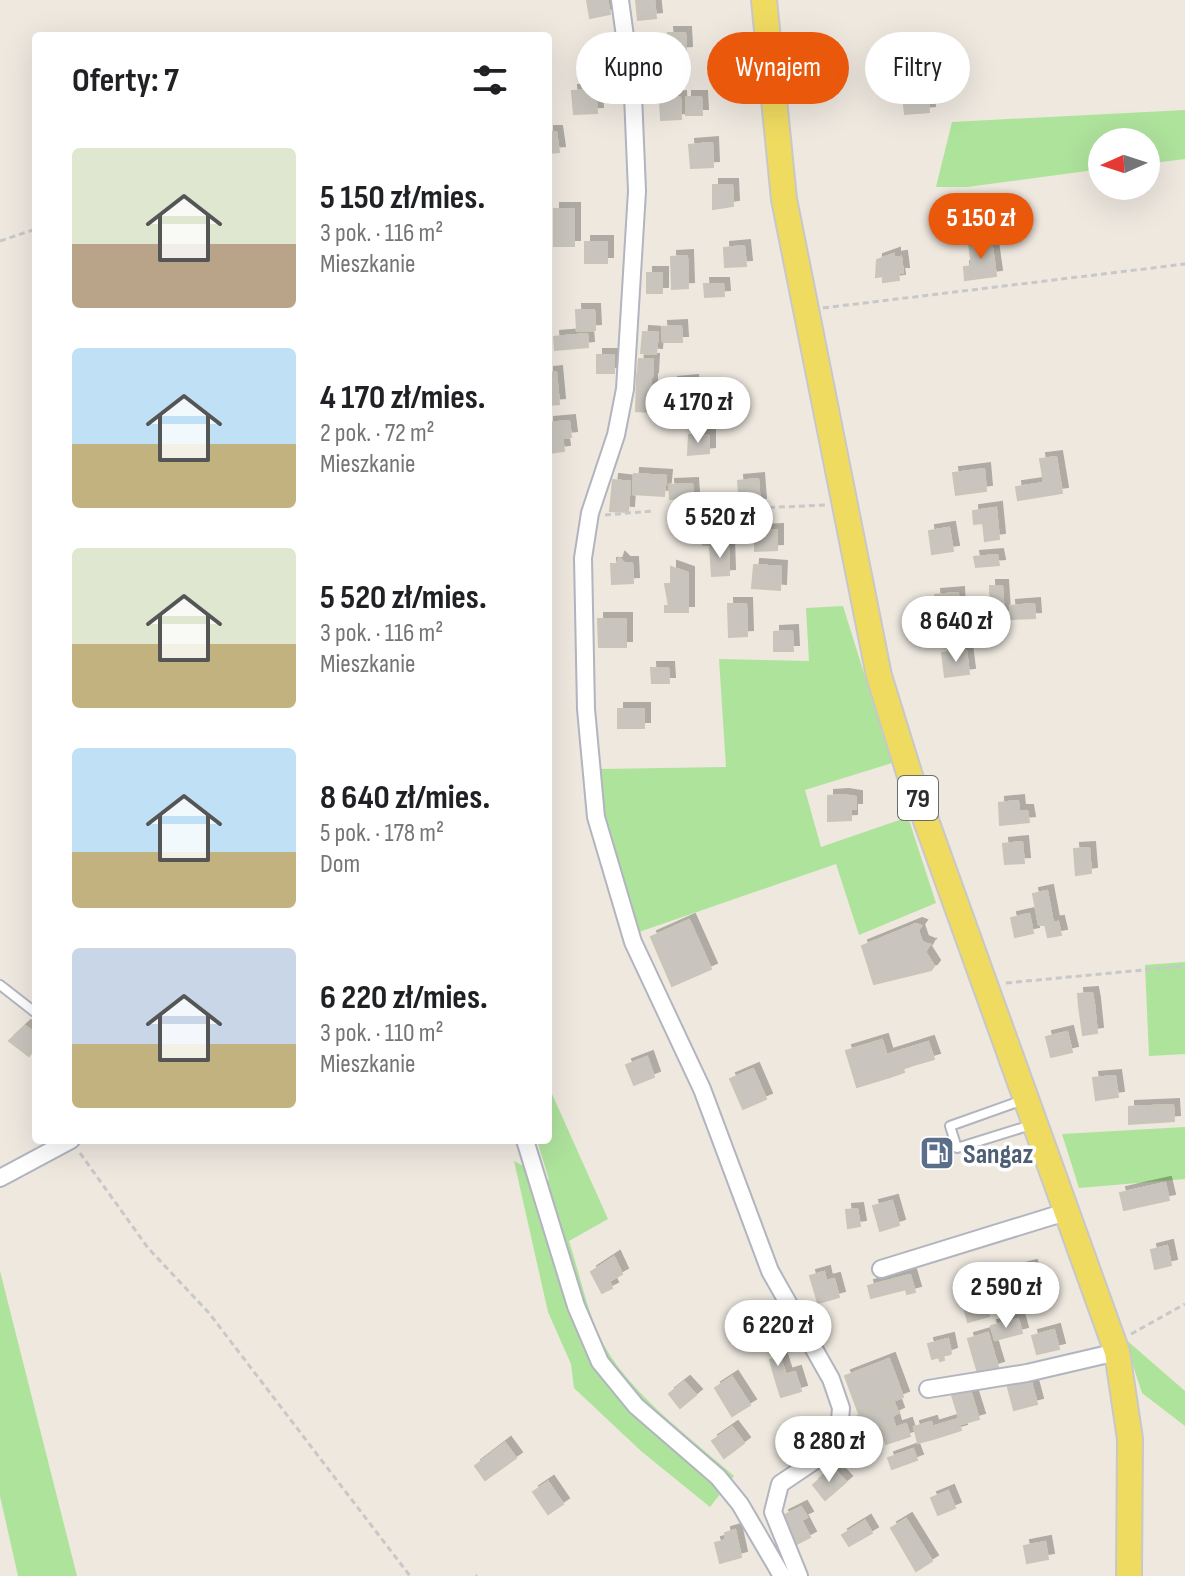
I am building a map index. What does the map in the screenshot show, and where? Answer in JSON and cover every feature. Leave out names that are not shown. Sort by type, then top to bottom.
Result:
[{"type":"main road","name":"79","points":[[764,0],[780,167],[804,310],[879,676],[910,776],[1069,1211],[1115,1348],[1130,1439],[1129,1576]]},
{"type":"street","points":[[620,0],[633,95],[636,159],[627,364],[619,424],[590,513],[583,558],[585,679],[596,817],[633,942],[702,1089],[770,1271],[831,1379],[841,1408],[839,1433],[817,1459],[780,1484],[773,1512],[799,1576]]},
{"type":"street","points":[[0,1178],[64,1144]]},
{"type":"street","points":[[526,1144],[576,1306],[600,1362],[636,1406],[718,1477],[740,1504],[782,1576]]},
{"type":"street","points":[[881,1269],[1069,1211]]},
{"type":"street","points":[[928,1389],[1027,1373],[1115,1348]]},
{"type":"lane","points":[[0,985],[32,1010]]},
{"type":"lane","points":[[1028,1099],[950,1126],[957,1148],[1037,1124]]},
{"type":"path","points":[[0,241],[32,230]]},
{"type":"path","points":[[804,310],[1185,264]]},
{"type":"path","points":[[689,511],[842,504]]},
{"type":"path","points":[[590,513],[624,516],[653,511]]},
{"type":"path","points":[[986,985],[1185,966]]},
{"type":"path","points":[[74,1144],[148,1248],[217,1323],[410,1576]]},
{"type":"path","points":[[1115,1348],[1185,1304]]},
{"type":"green space","points":[[1185,110],[1185,159],[1160,162],[1160,128],[1088,128],[1088,171],[967,187],[936,187],[952,122]]},
{"type":"green space","points":[[843,606],[892,763],[805,790],[821,847],[908,817],[936,903],[859,935],[836,864],[639,932],[604,819],[600,769],[726,767],[719,659],[809,661],[806,608]]},
{"type":"green space","points":[[1185,962],[1185,1054],[1149,1056],[1145,965]]},
{"type":"green space","points":[[552,1094],[608,1219],[569,1241],[594,1324],[610,1355],[641,1393],[734,1476],[710,1507],[641,1451],[574,1388],[571,1364],[548,1312],[514,1161],[549,1180],[538,1144],[552,1144]]},
{"type":"green space","points":[[1185,1127],[1185,1179],[1079,1188],[1062,1134]]},
{"type":"green space","points":[[0,1271],[77,1576],[18,1576],[0,1496]]},
{"type":"green space","points":[[1124,1338],[1185,1391],[1185,1426],[1142,1393]]},
{"type":"building","points":[[587,0],[607,0],[610,14],[590,18]]},
{"type":"building","points":[[636,0],[654,0],[656,18],[638,20]]},
{"type":"building","points":[[572,91],[576,91],[576,104],[596,104],[597,113],[574,114]]},
{"type":"building","points":[[691,97],[701,97],[702,115],[686,115],[686,104],[691,104]]},
{"type":"building","points":[[660,104],[680,104],[681,119],[661,120]]},
{"type":"building","points":[[904,104],[928,104],[929,112],[905,114]]},
{"type":"building","points":[[552,132],[556,132],[559,152],[552,153]]},
{"type":"building","points":[[712,143],[713,167],[691,168],[689,145]]},
{"type":"building","points":[[713,185],[732,185],[733,206],[713,209]]},
{"type":"building","points":[[554,209],[574,209],[574,246],[554,246]]},
{"type":"building","points":[[991,240],[996,276],[965,280],[964,267],[972,266],[969,243]]},
{"type":"building","points":[[585,242],[607,242],[607,263],[585,263]]},
{"type":"building","points":[[744,246],[746,266],[725,267],[724,248]]},
{"type":"building","points":[[894,254],[894,258],[901,257],[903,273],[898,273],[899,280],[883,282],[883,276],[876,277],[877,260]]},
{"type":"building","points":[[687,256],[688,288],[672,289],[671,257]]},
{"type":"building","points":[[647,273],[662,273],[662,293],[647,293]]},
{"type":"building","points":[[704,284],[723,284],[724,296],[705,297]]},
{"type":"building","points":[[576,310],[594,310],[595,330],[577,331]]},
{"type":"building","points":[[681,326],[682,342],[663,342],[662,327]]},
{"type":"building","points":[[643,332],[658,333],[656,354],[641,353]]},
{"type":"building","points":[[587,334],[588,347],[555,350],[554,337]]},
{"type":"building","points":[[597,355],[614,355],[614,373],[597,373]]},
{"type":"building","points":[[639,359],[653,360],[652,378],[637,377]]},
{"type":"building","points":[[552,372],[556,372],[559,404],[552,405]]},
{"type":"building","points":[[637,377],[651,378],[651,412],[636,411]]},
{"type":"building","points":[[692,381],[694,406],[673,407],[672,383]]},
{"type":"building","points":[[569,421],[571,437],[562,438],[564,451],[552,452],[552,423]]},
{"type":"building","points":[[689,435],[709,436],[709,453],[688,455]]},
{"type":"building","points":[[1056,457],[1062,493],[1018,500],[1016,487],[1044,483],[1040,459]]},
{"type":"building","points":[[984,469],[986,491],[956,495],[953,473]]},
{"type":"building","points":[[634,474],[666,476],[664,496],[633,494]]},
{"type":"building","points":[[758,479],[760,504],[740,505],[738,481]]},
{"type":"building","points":[[613,480],[630,482],[628,512],[610,511]]},
{"type":"building","points":[[692,484],[693,498],[670,499],[669,485]]},
{"type":"building","points":[[996,508],[999,539],[985,541],[983,523],[974,524],[973,511]]},
{"type":"building","points":[[727,528],[728,544],[703,545],[702,529]]},
{"type":"building","points":[[949,528],[953,551],[932,554],[929,531]]},
{"type":"building","points":[[777,530],[777,550],[755,551],[755,531]]},
{"type":"building","points":[[728,544],[729,575],[712,576],[710,545]]},
{"type":"building","points":[[997,555],[999,565],[976,567],[974,557]]},
{"type":"building","points":[[619,558],[624,563],[632,563],[633,583],[612,584],[611,564],[617,564]]},
{"type":"building","points":[[754,565],[781,567],[780,590],[752,588]]},
{"type":"building","points":[[671,567],[688,573],[688,584],[671,584]]},
{"type":"building","points":[[665,584],[688,584],[688,612],[665,612],[665,606],[669,606]]},
{"type":"building","points":[[990,586],[1002,586],[1004,616],[991,617]]},
{"type":"building","points":[[958,593],[959,614],[937,615],[935,595]]},
{"type":"building","points":[[728,604],[746,604],[747,636],[729,637]]},
{"type":"building","points":[[1034,604],[1035,618],[1011,619],[1010,606]]},
{"type":"building","points":[[598,619],[626,619],[626,647],[599,647]]},
{"type":"building","points":[[792,631],[793,651],[774,651],[774,632]]},
{"type":"building","points":[[966,650],[969,674],[945,677],[942,653]]},
{"type":"building","points":[[651,668],[668,668],[669,683],[652,683]]},
{"type":"building","points":[[618,709],[644,709],[644,728],[618,728]]},
{"type":"building","points":[[828,796],[856,797],[856,809],[851,809],[851,820],[828,821]]},
{"type":"building","points":[[1018,801],[1019,811],[1027,811],[1029,822],[1000,825],[999,803]]},
{"type":"building","points":[[1022,842],[1024,863],[1005,864],[1003,844]]},
{"type":"building","points":[[1089,848],[1091,873],[1076,875],[1074,849]]},
{"type":"building","points":[[1047,891],[1053,923],[1039,925],[1033,894]]},
{"type":"building","points":[[1029,914],[1033,933],[1015,937],[1011,918]]},
{"type":"building","points":[[689,920],[711,969],[672,986],[651,937]]},
{"type":"building","points":[[1058,922],[1061,935],[1048,937],[1045,924]]},
{"type":"building","points":[[916,924],[921,926],[918,930],[922,942],[929,945],[868,965],[862,946]]},
{"type":"building","points":[[929,945],[925,952],[934,966],[931,970],[874,984],[868,965]]},
{"type":"building","points":[[1092,993],[1094,1004],[1079,1006],[1078,994]]},
{"type":"building","points":[[1094,1004],[1097,1033],[1083,1035],[1079,1006]]},
{"type":"building","points":[[25,1026],[32,1031],[32,1052],[29,1056],[9,1041]]},
{"type":"building","points":[[1067,1032],[1072,1052],[1051,1057],[1046,1037]]},
{"type":"building","points":[[882,1040],[893,1076],[857,1087],[846,1051]]},
{"type":"building","points":[[928,1042],[934,1059],[903,1068],[904,1072],[893,1076],[887,1055]]},
{"type":"building","points":[[647,1057],[654,1077],[634,1085],[626,1065]]},
{"type":"building","points":[[753,1069],[766,1099],[743,1109],[730,1079]]},
{"type":"building","points":[[1115,1076],[1118,1097],[1096,1100],[1093,1078]]},
{"type":"building","points":[[1173,1105],[1174,1121],[1129,1124],[1129,1107]]},
{"type":"building","name":"Sangaz","points":[[947,1143],[951,1155],[928,1163],[924,1150]]},
{"type":"building","points":[[1165,1183],[1169,1200],[1146,1205],[1142,1188]]},
{"type":"building","points":[[1142,1188],[1146,1205],[1124,1210],[1120,1193]]},
{"type":"building","points":[[892,1201],[899,1225],[880,1231],[873,1206]]},
{"type":"building","points":[[857,1209],[860,1226],[848,1228],[846,1210]]},
{"type":"building","points":[[1167,1246],[1171,1265],[1155,1269],[1151,1250]]},
{"type":"building","points":[[614,1257],[622,1274],[609,1281],[612,1288],[602,1293],[591,1272]]},
{"type":"building","points":[[1031,1266],[1037,1288],[1016,1293],[1011,1271]]},
{"type":"building","points":[[824,1272],[826,1281],[834,1279],[839,1297],[818,1303],[810,1276]]},
{"type":"building","points":[[910,1275],[915,1292],[907,1294],[906,1289],[871,1298],[868,1286]]},
{"type":"building","points":[[979,1279],[981,1287],[960,1294],[958,1285]]},
{"type":"building","points":[[981,1287],[989,1316],[968,1322],[960,1294]]},
{"type":"building","points":[[1018,1319],[1022,1333],[995,1340],[991,1326]]},
{"type":"building","points":[[1054,1330],[1059,1349],[1037,1354],[1032,1336]]},
{"type":"building","points":[[988,1333],[994,1354],[974,1360],[968,1339]]},
{"type":"building","points":[[948,1339],[951,1353],[943,1356],[944,1360],[940,1361],[939,1357],[932,1359],[928,1344]]},
{"type":"building","points":[[994,1354],[998,1367],[978,1373],[974,1360]]},
{"type":"building","points":[[780,1357],[786,1375],[775,1378],[770,1360]]},
{"type":"building","points":[[889,1359],[903,1397],[859,1414],[845,1376]]},
{"type":"building","points":[[795,1372],[801,1391],[781,1397],[775,1378]]},
{"type":"building","points":[[732,1377],[750,1405],[732,1416],[715,1388]]},
{"type":"building","points":[[1030,1378],[1037,1404],[1014,1410],[1007,1384]]},
{"type":"building","points":[[684,1382],[696,1395],[680,1408],[669,1394]]},
{"type":"building","points":[[969,1387],[979,1419],[961,1424],[951,1392]]},
{"type":"building","points":[[894,1402],[898,1413],[892,1416],[895,1426],[863,1441],[855,1417]]},
{"type":"building","points":[[958,1419],[961,1430],[936,1438],[932,1427]]},
{"type":"building","points":[[931,1422],[936,1438],[918,1443],[914,1427]]},
{"type":"building","points":[[906,1424],[910,1436],[886,1444],[882,1432]]},
{"type":"building","points":[[732,1427],[744,1443],[724,1458],[712,1441]]},
{"type":"building","points":[[505,1443],[516,1458],[485,1480],[475,1466]]},
{"type":"building","points":[[913,1449],[917,1460],[892,1469],[888,1458]]},
{"type":"building","points":[[833,1468],[846,1482],[825,1500],[813,1485]]},
{"type":"building","points":[[548,1482],[563,1504],[548,1514],[533,1492]]},
{"type":"building","points":[[948,1491],[955,1508],[938,1515],[931,1498]]},
{"type":"building","points":[[801,1507],[807,1517],[801,1520],[810,1537],[797,1544],[783,1516]]},
{"type":"building","points":[[906,1519],[932,1561],[916,1571],[891,1528]]},
{"type":"building","points":[[865,1521],[872,1533],[849,1546],[842,1535]]},
{"type":"building","points":[[735,1530],[741,1557],[720,1563],[715,1543],[726,1540],[725,1533]]},
{"type":"building","points":[[1045,1542],[1048,1559],[1027,1563],[1024,1546]]},
{"type":"place","name":"Sangaz","points":[[937,1153]]}]
